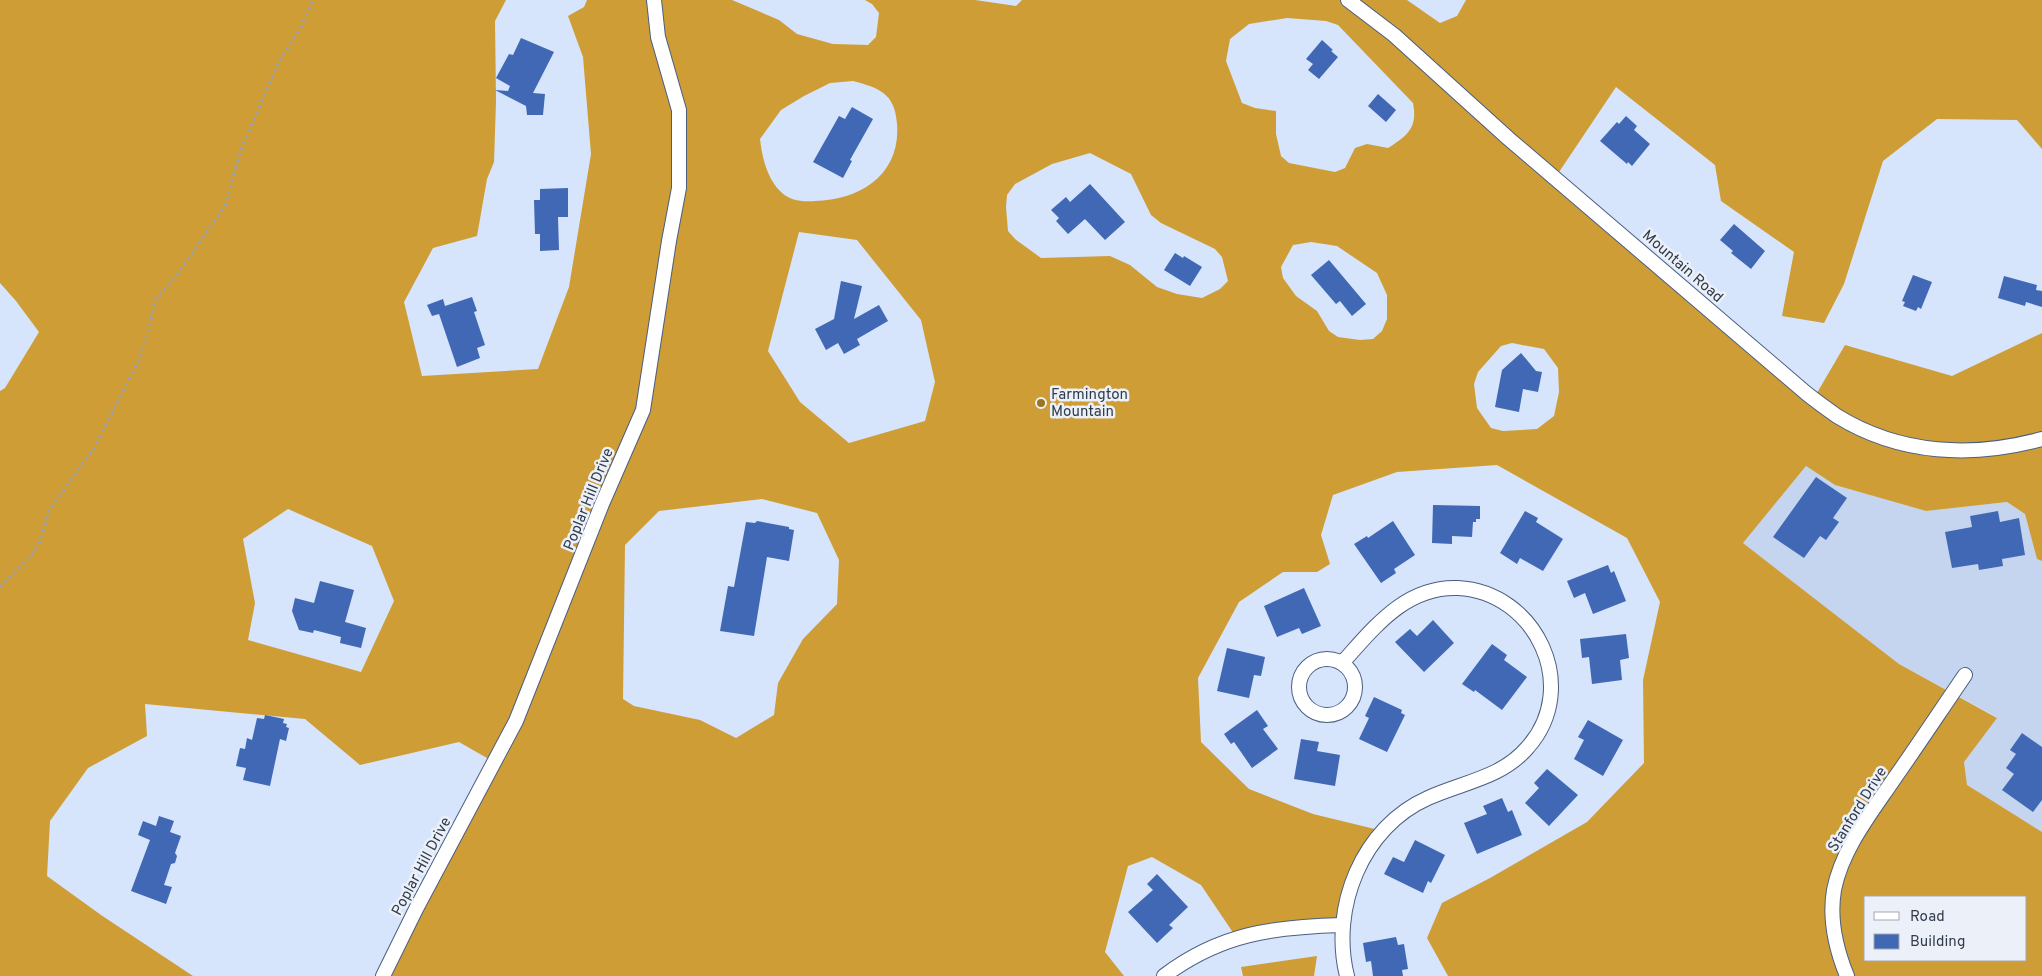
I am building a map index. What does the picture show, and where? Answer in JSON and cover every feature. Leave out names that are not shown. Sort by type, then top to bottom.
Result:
[{"type":"street","name":"Poplar Hill Drive","points":[[383,976],[416,909],[516,721],[602,504],[642,410],[679,188],[679,110],[658,37],[654,0]]},
{"type":"street","name":"Mountain Road","points":[[1348,0],[1394,35],[1509,139],[1806,393],[1838,416],[1870,432],[1902,444],[1937,450],[1973,452],[2012,447],[2042,439]]},
{"type":"street","points":[[1342,663],[1375,627],[1399,605],[1427,592],[1458,588],[1489,595],[1504,602],[1528,623],[1538,637],[1545,652],[1551,684],[1550,701],[1539,732],[1519,758],[1491,776],[1450,788],[1426,799],[1403,813],[1383,831],[1367,852],[1354,876],[1346,900],[1342,925],[1342,950],[1347,976]]},
{"type":"street","points":[[1323,659],[1333,659],[1342,663],[1354,678],[1353,698],[1348,706],[1340,712],[1331,714],[1314,712],[1307,707],[1299,691],[1299,682],[1302,674],[1314,662],[1323,659]]},
{"type":"street","name":"Stanford Drive","points":[[1846,976],[1835,936],[1832,911],[1834,889],[1841,867],[1869,815],[1965,675]]},
{"type":"street","points":[[1164,976],[1204,951],[1236,937],[1266,930],[1342,925]]},
{"type":"path","points":[[0,587],[28,559],[41,540],[49,510],[93,450],[138,362],[150,329],[156,300],[177,275],[225,206],[240,152],[279,61],[300,29],[313,0]]},
{"type":"shaded area","points":[[0,0],[506,0],[495,21],[496,101],[494,162],[487,179],[477,236],[433,248],[404,302],[422,376],[538,369],[569,287],[591,154],[583,57],[568,16],[584,7],[587,0],[732,0],[779,20],[797,34],[833,44],[868,45],[876,37],[879,13],[872,4],[865,0],[975,0],[1016,6],[1022,0],[1407,0],[1440,23],[1457,16],[1466,0],[2042,0],[2042,149],[2017,120],[1937,119],[1883,161],[1844,284],[1824,323],[1782,316],[1794,252],[1721,201],[1715,165],[1616,87],[1555,178],[1814,398],[1845,345],[1952,376],[2042,333],[2042,561],[2037,559],[2025,514],[2007,502],[1926,511],[1835,485],[1806,466],[1743,543],[1899,664],[1997,718],[1964,762],[1967,785],[2042,832],[2042,976],[1448,976],[1427,938],[1442,903],[1490,878],[1587,822],[1644,763],[1643,680],[1660,602],[1627,538],[1497,465],[1397,472],[1333,495],[1321,535],[1330,564],[1317,572],[1283,572],[1239,602],[1198,678],[1201,742],[1249,789],[1313,814],[1383,831],[1367,852],[1342,925],[1236,937],[1201,885],[1152,857],[1128,866],[1105,952],[1124,976],[383,976],[494,762],[459,742],[360,765],[305,719],[145,704],[147,736],[88,768],[50,821],[47,876],[101,915],[193,976],[0,976],[0,391],[5,388],[39,332],[0,283]],"holes":[[[1287,18],[1326,21],[1338,25],[1413,103],[1414,119],[1410,130],[1388,148],[1367,144],[1355,148],[1345,168],[1335,172],[1289,163],[1281,156],[1276,134],[1276,111],[1255,108],[1242,103],[1226,61],[1230,39],[1249,24]],[[853,81],[871,86],[884,94],[893,105],[896,114],[897,142],[885,170],[875,181],[862,189],[848,196],[832,199],[796,200],[788,197],[775,186],[766,167],[760,139],[781,110],[830,83]],[[1090,153],[1131,174],[1151,215],[1161,223],[1215,249],[1222,257],[1228,281],[1220,289],[1202,298],[1177,294],[1157,287],[1130,265],[1110,256],[1041,258],[1015,239],[1008,231],[1007,195],[1015,184],[1052,164]],[[799,232],[857,240],[921,320],[935,382],[925,421],[849,443],[800,402],[768,351]],[[1311,242],[1337,246],[1377,273],[1387,295],[1387,319],[1382,331],[1373,339],[1360,340],[1338,337],[1329,331],[1317,311],[1296,296],[1283,278],[1281,267],[1293,245]],[[1512,343],[1544,349],[1558,368],[1559,392],[1554,416],[1537,429],[1503,431],[1491,428],[1477,408],[1474,384],[1478,372],[1501,346]],[[762,499],[817,513],[839,560],[837,604],[803,639],[778,683],[774,715],[736,738],[700,720],[634,706],[623,699],[625,545],[659,511]],[[288,509],[372,546],[394,601],[361,672],[248,640],[255,603],[243,539]]]},
{"type":"shaded area","points":[[1806,466],[1835,485],[1926,511],[2007,502],[2025,514],[2037,559],[2042,561],[2042,832],[1967,786],[1964,762],[1997,717],[1899,664],[1743,543]]},
{"type":"shaded area","points":[[1317,956],[1314,976],[1243,976],[1241,967]]},
{"type":"building","points":[[521,38],[554,52],[533,93],[545,94],[543,115],[527,115],[526,106],[495,90],[508,91],[510,86],[496,78],[509,54],[513,55]]},
{"type":"building","points":[[1322,40],[1338,57],[1319,79],[1308,70],[1313,64],[1306,59]]},
{"type":"building","points":[[1378,94],[1396,110],[1386,122],[1368,106]]},
{"type":"building","points":[[852,107],[873,119],[850,160],[852,161],[843,178],[813,162],[839,116],[845,119]]},
{"type":"building","points":[[1626,116],[1637,126],[1634,130],[1650,144],[1632,166],[1628,162],[1627,164],[1600,141],[1617,122],[1619,124]]},
{"type":"building","points":[[1090,184],[1125,222],[1105,240],[1085,219],[1068,234],[1056,221],[1059,218],[1051,210],[1066,197],[1070,202]]},
{"type":"building","points":[[568,188],[568,217],[558,217],[559,250],[540,251],[540,234],[535,234],[534,200],[540,200],[540,189]]},
{"type":"building","points":[[1734,224],[1765,251],[1751,269],[1731,253],[1733,251],[1720,240]]},
{"type":"building","points":[[1175,253],[1202,267],[1190,286],[1164,270]]},
{"type":"building","points":[[1329,260],[1366,304],[1352,316],[1340,301],[1336,304],[1311,275]]},
{"type":"building","points":[[1913,275],[1932,282],[1921,309],[1918,307],[1916,311],[1903,306],[1905,302],[1902,301]]},
{"type":"building","points":[[2004,276],[2037,285],[2036,290],[2042,291],[2042,307],[2026,302],[2025,306],[1998,298]]},
{"type":"building","points":[[841,281],[862,286],[854,319],[879,305],[888,321],[857,339],[860,345],[844,354],[838,343],[826,350],[815,329],[834,319]]},
{"type":"building","points":[[472,297],[477,311],[474,312],[485,345],[477,348],[480,358],[457,367],[439,314],[432,316],[427,305],[443,299],[445,306]]},
{"type":"building","points":[[1521,353],[1536,371],[1542,372],[1538,392],[1523,389],[1519,412],[1495,407],[1502,370]]},
{"type":"building","points":[[1816,477],[1847,498],[1833,518],[1839,522],[1826,540],[1820,536],[1804,558],[1773,537]]},
{"type":"building","points":[[1433,505],[1480,506],[1480,519],[1476,519],[1476,522],[1473,522],[1472,537],[1452,536],[1452,544],[1432,543]]},
{"type":"building","points":[[1525,511],[1538,518],[1536,522],[1563,539],[1543,571],[1520,558],[1517,564],[1500,553]]},
{"type":"building","points":[[1998,511],[2000,522],[2019,518],[2025,555],[2002,559],[2003,566],[1979,570],[1978,564],[1952,568],[1945,532],[1972,527],[1970,516]]},
{"type":"building","points":[[757,521],[789,527],[789,529],[794,530],[789,561],[767,557],[754,636],[720,631],[728,586],[734,587],[746,522],[755,523]]},
{"type":"building","points":[[1393,521],[1415,555],[1394,569],[1396,573],[1381,583],[1354,544],[1367,536],[1368,538]]},
{"type":"building","points":[[1608,565],[1611,573],[1614,571],[1626,601],[1593,614],[1585,593],[1574,598],[1567,581]]},
{"type":"building","points":[[320,581],[354,590],[345,622],[366,628],[361,648],[340,643],[341,637],[314,630],[313,633],[299,630],[292,611],[295,598],[314,603]]},
{"type":"building","points":[[1304,588],[1321,626],[1302,634],[1299,628],[1277,637],[1264,606]]},
{"type":"building","points":[[1433,620],[1454,643],[1424,672],[1395,642],[1410,629],[1417,636]]},
{"type":"building","points":[[1626,634],[1629,658],[1620,660],[1622,680],[1592,684],[1589,657],[1582,658],[1580,639]]},
{"type":"building","points":[[1492,644],[1507,655],[1504,660],[1527,677],[1502,710],[1475,690],[1474,692],[1462,684]]},
{"type":"building","points":[[1227,648],[1265,657],[1261,676],[1254,675],[1249,698],[1217,691]]},
{"type":"building","points":[[1374,697],[1402,710],[1401,713],[1405,715],[1387,752],[1359,739],[1369,718],[1365,716]]},
{"type":"building","points":[[1257,710],[1268,726],[1263,729],[1278,749],[1252,768],[1234,742],[1231,744],[1224,734]]},
{"type":"building","points":[[265,715],[284,719],[283,723],[287,724],[286,727],[289,728],[286,741],[280,739],[270,786],[243,780],[246,768],[236,766],[240,748],[245,749],[247,738],[252,740],[257,718],[264,719]]},
{"type":"building","points":[[1588,720],[1623,740],[1603,776],[1574,759],[1584,740],[1578,737]]},
{"type":"building","points":[[2022,733],[2042,747],[2042,800],[2033,812],[2002,790],[2014,774],[2006,768],[2016,754],[2010,750]]},
{"type":"building","points":[[1301,739],[1319,742],[1317,751],[1340,755],[1335,786],[1294,779]]},
{"type":"building","points":[[1547,769],[1578,795],[1549,826],[1525,803],[1539,788],[1534,783]]},
{"type":"building","points":[[1502,798],[1508,812],[1512,810],[1522,835],[1477,854],[1464,823],[1487,814],[1483,806]]},
{"type":"building","points":[[159,816],[174,821],[170,832],[181,836],[175,853],[177,856],[175,863],[171,864],[164,885],[172,887],[166,904],[131,891],[150,840],[138,835],[143,821],[156,826]]},
{"type":"building","points":[[1415,840],[1445,855],[1431,883],[1428,881],[1423,893],[1384,874],[1393,857],[1404,862]]},
{"type":"building","points":[[1157,874],[1188,907],[1169,925],[1173,928],[1157,943],[1128,912],[1153,890],[1147,884]]},
{"type":"building","points":[[1396,937],[1398,945],[1404,944],[1408,969],[1402,970],[1403,976],[1373,976],[1371,961],[1366,962],[1363,943]]},
{"type":"place","name":"Farmington Mountain","points":[[1041,403]]}]
